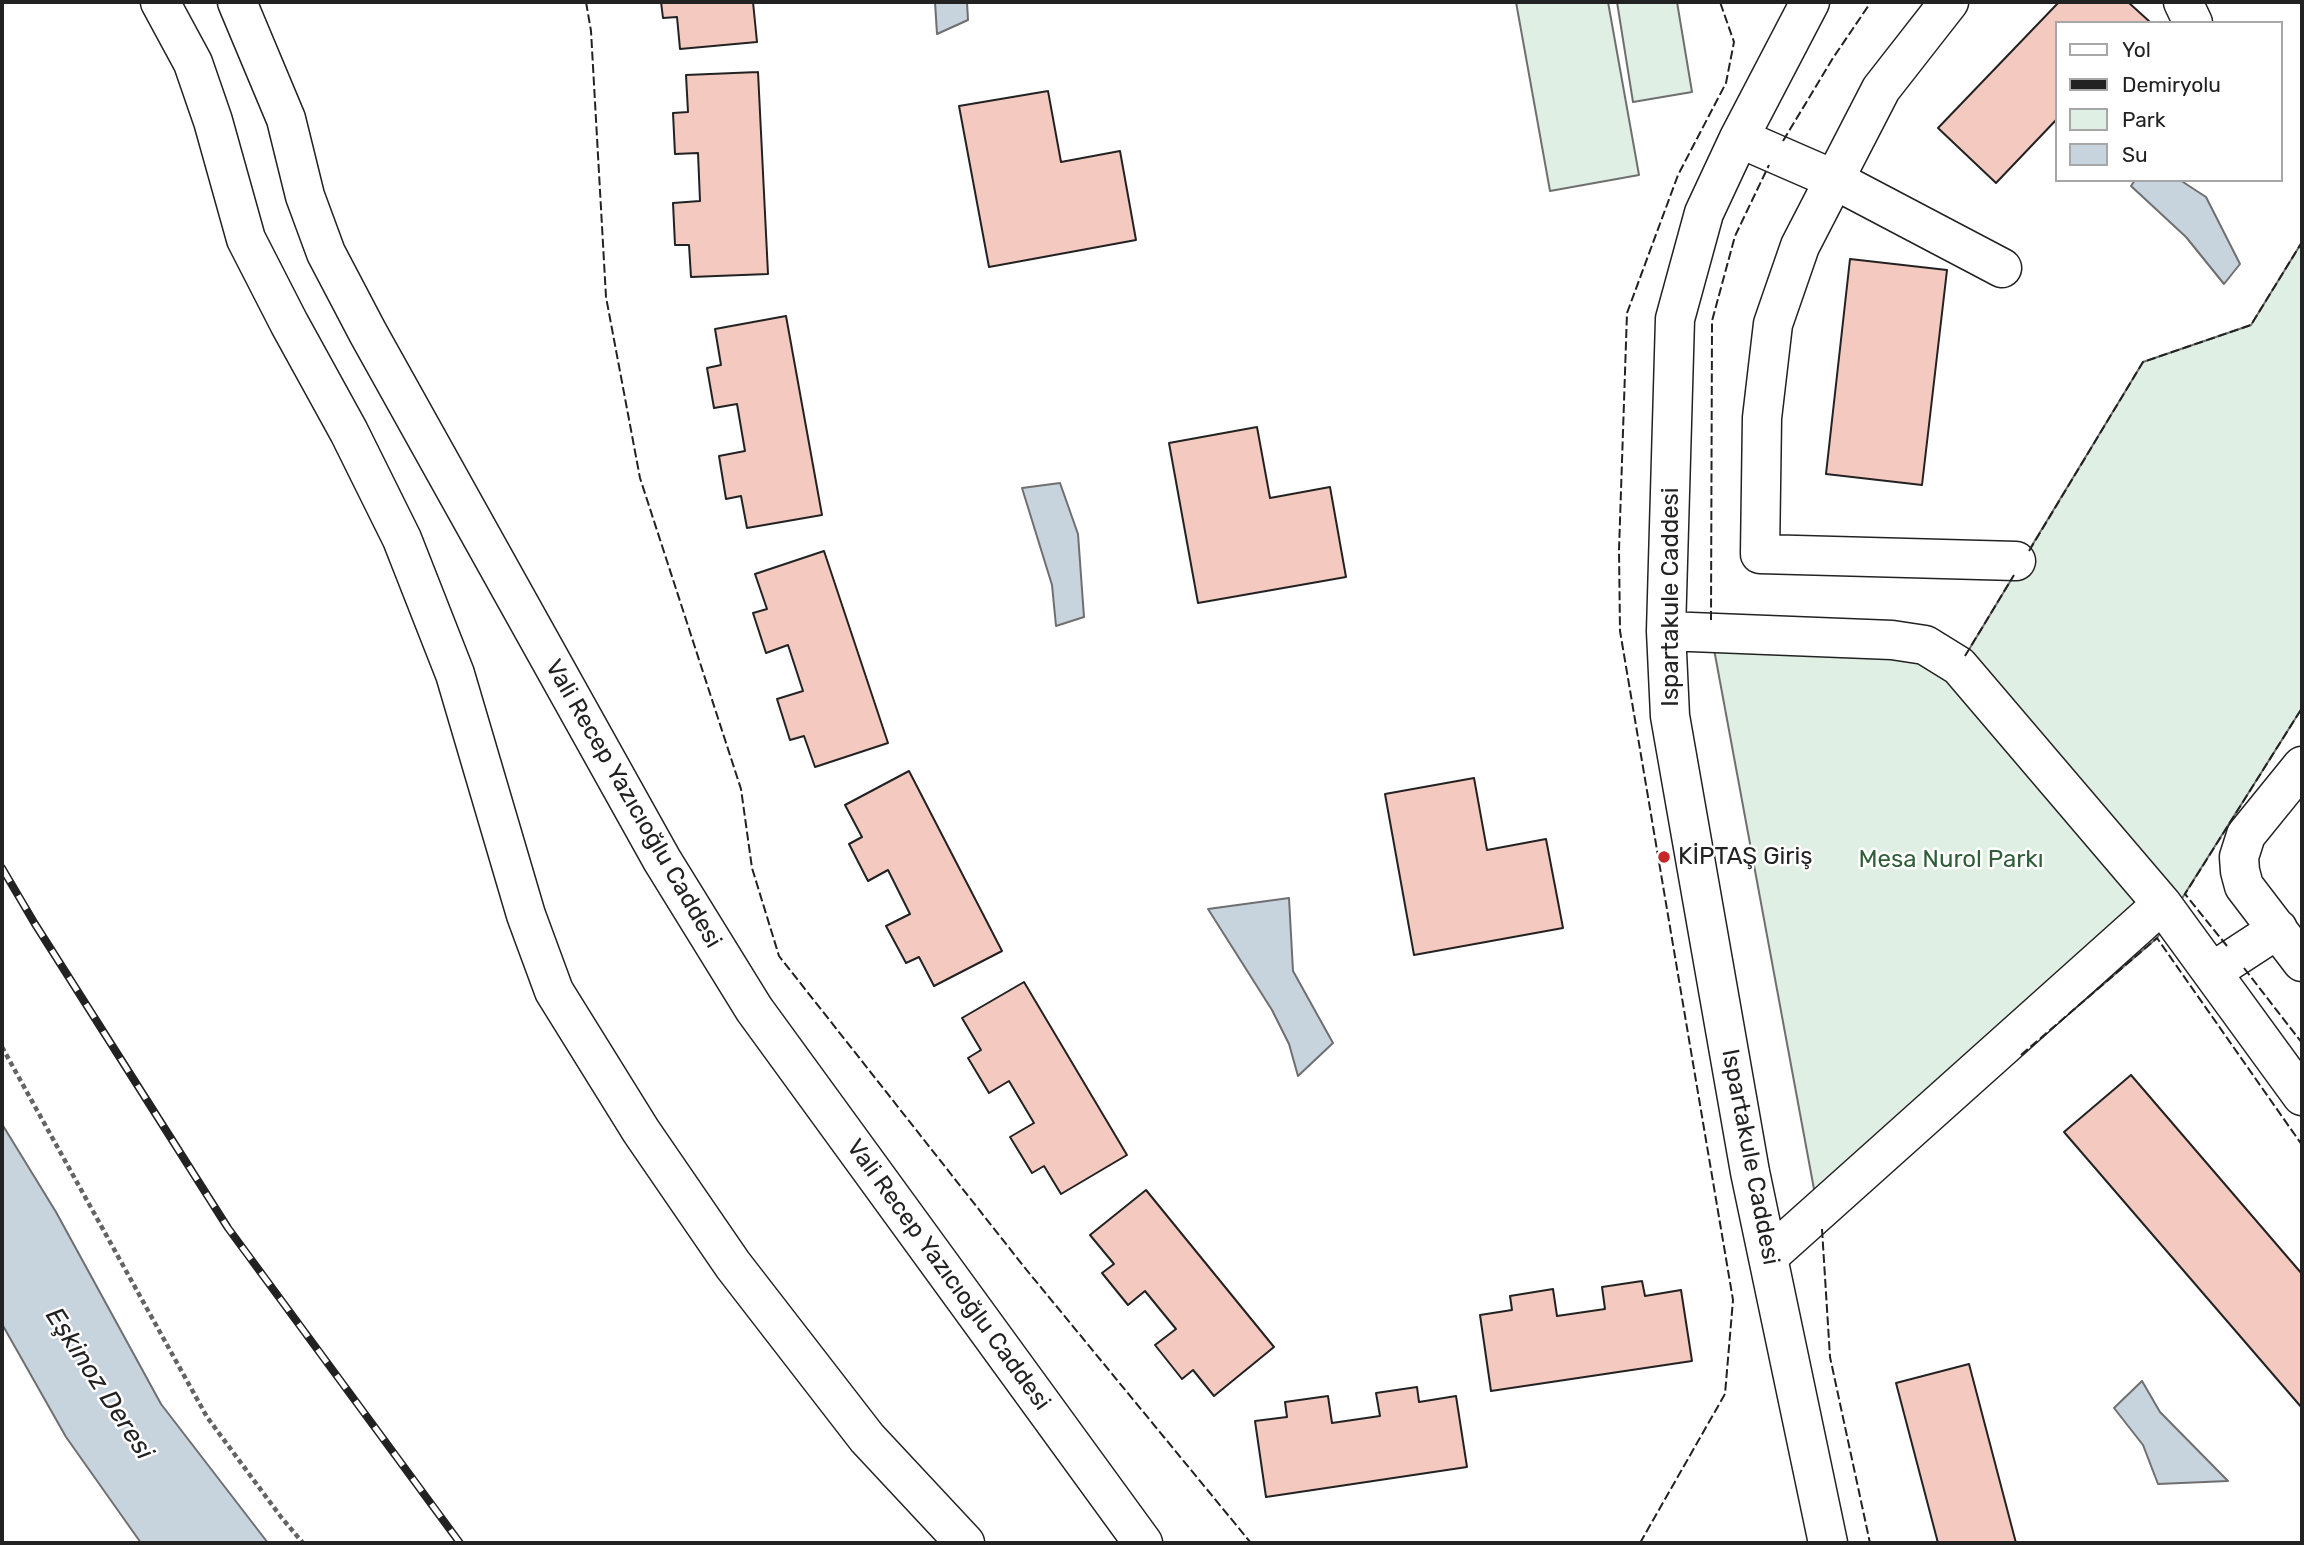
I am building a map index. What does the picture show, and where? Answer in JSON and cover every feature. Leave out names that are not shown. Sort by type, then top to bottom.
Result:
[{"type":"main road","points":[[160,2],[193,63],[213,121],[246,239],[349,432],[402,539],[455,674],[526,915],[554,991],[640,1130],[733,1265],[867,1438],[965,1543]]},
{"type":"main road","name":"Vali Recep Yazıcıoğlu Caddesi","points":[[237,2],[286,119],[304,196],[326,253],[662,860],[754,1009],[1143,1543]]},
{"type":"main road","name":"Ispartakule Caddesi","points":[[1810,2],[1703,213],[1675,319],[1666,631],[1670,716],[1750,1172],[1828,1543]]},
{"type":"main road","points":[[1949,2],[1881,89],[1800,246],[1773,324],[1762,418],[1760,554],[2016,561]]},
{"type":"main road","points":[[2183,2],[2192,21]]},
{"type":"main road","points":[[1739,138],[1833,179],[2002,268]]},
{"type":"main road","points":[[1666,631],[1892,640],[1926,645],[1959,666],[2162,904],[2302,1096]]},
{"type":"main road","points":[[2302,765],[2246,835],[2239,857],[2244,886],[2302,962]]},
{"type":"main road","points":[[1769,1256],[2162,904]]},
{"type":"main road","points":[[2212,972],[2278,929]]},
{"type":"path","points":[[2,1047],[207,1417],[303,1543]]},
{"type":"green space","points":[[1516,2],[1608,2],[1639,175],[1550,191]]},
{"type":"green space","points":[[1617,2],[1677,2],[1692,92],[1633,102]]},
{"type":"green space","name":"Mesa Nurol Parkı","points":[[2302,242],[2302,708],[2157,938],[1821,1227],[1711,633],[1959,666],[2143,362],[2251,325]]},
{"type":"water","points":[[935,2],[967,2],[968,20],[937,34]]},
{"type":"water","points":[[2134,182],[2183,182],[2206,197],[2240,264],[2224,284],[2186,237],[2131,186]]},
{"type":"water","points":[[1060,483],[1078,534],[1084,617],[1056,626],[1052,585],[1022,488]]},
{"type":"water","points":[[1289,898],[1293,971],[1333,1043],[1298,1076],[1289,1044],[1272,1010],[1208,909]]},
{"type":"water","name":"Eşkinoz Deresi","points":[[2,1124],[56,1212],[161,1404],[268,1543],[141,1543],[66,1437],[2,1324]]},
{"type":"water","points":[[2142,1381],[2160,1412],[2228,1481],[2158,1484],[2143,1445],[2114,1408]]},
{"type":"building","points":[[661,2],[753,2],[757,42],[680,49],[677,17],[663,18]]},
{"type":"building","points":[[2059,2],[2128,2],[2149,21],[2056,21],[2056,120],[1996,183],[1938,128]]},
{"type":"building","points":[[758,72],[768,274],[691,277],[689,245],[675,245],[673,203],[700,201],[698,153],[675,154],[673,113],[688,112],[686,75]]},
{"type":"building","points":[[1048,91],[1061,162],[1120,151],[1136,240],[989,267],[959,106]]},
{"type":"building","points":[[1850,259],[1947,270],[1922,485],[1826,474]]},
{"type":"building","points":[[786,316],[822,515],[747,528],[741,496],[726,499],[719,456],[745,451],[737,404],[714,408],[707,368],[721,365],[715,329]]},
{"type":"building","points":[[1257,427],[1270,498],[1330,487],[1346,577],[1198,603],[1169,443]]},
{"type":"building","points":[[824,551],[888,743],[815,767],[804,736],[790,740],[777,699],[803,691],[788,645],[766,653],[753,613],[767,609],[755,574]]},
{"type":"building","points":[[909,771],[1002,951],[934,986],[919,957],[906,963],[886,926],[910,914],[888,870],[868,881],[849,844],[862,837],[845,805]]},
{"type":"building","points":[[1474,778],[1487,850],[1546,839],[1563,928],[1414,955],[1385,794]]},
{"type":"building","points":[[1024,982],[1127,1155],[1061,1194],[1044,1166],[1032,1173],[1010,1137],[1034,1123],[1009,1081],[989,1093],[968,1058],[981,1050],[962,1018]]},
{"type":"building","points":[[2131,1075],[2302,1274],[2302,1408],[2064,1132]]},
{"type":"building","points":[[1146,1190],[1274,1347],[1214,1396],[1193,1370],[1182,1379],[1155,1345],[1176,1329],[1145,1291],[1128,1305],[1102,1273],[1114,1264],[1090,1235]]},
{"type":"building","points":[[1642,1281],[1645,1296],[1681,1290],[1692,1361],[1491,1391],[1480,1315],[1512,1310],[1510,1296],[1553,1289],[1557,1316],[1605,1309],[1602,1287]]},
{"type":"building","points":[[1969,1364],[2016,1543],[1938,1543],[1896,1383]]},
{"type":"building","points":[[1417,1387],[1419,1402],[1456,1396],[1467,1467],[1266,1497],[1255,1421],[1287,1417],[1285,1402],[1328,1396],[1332,1423],[1380,1416],[1376,1393]]},
{"type":"railway","points":[[2,868],[228,1228],[460,1543]]},
{"type":"fence","points":[[586,2],[591,31],[606,297],[640,478],[741,789],[752,868],[779,956],[1025,1268],[1251,1543]]},
{"type":"fence","points":[[1640,1543],[1725,1394],[1733,1300],[1620,631],[1619,550],[1627,313],[1678,175],[1726,83],[1734,42],[1720,2]]},
{"type":"fence","points":[[1783,141],[1833,58],[1871,2]]},
{"type":"fence","points":[[1711,620],[1712,321],[1735,236],[1769,165]]},
{"type":"fence","points":[[2029,551],[2143,362],[2251,325],[2302,242]]},
{"type":"fence","points":[[1965,656],[2014,575]]},
{"type":"fence","points":[[2227,946],[2185,894],[2302,708]]},
{"type":"fence","points":[[2021,1055],[2157,938],[2302,1145]]},
{"type":"fence","points":[[2244,968],[2302,1043]]},
{"type":"fence","points":[[1822,1229],[1830,1357],[1870,1543]]},
{"type":"place","name":"KİPTAŞ Giriş","points":[[1664,857]]}]
